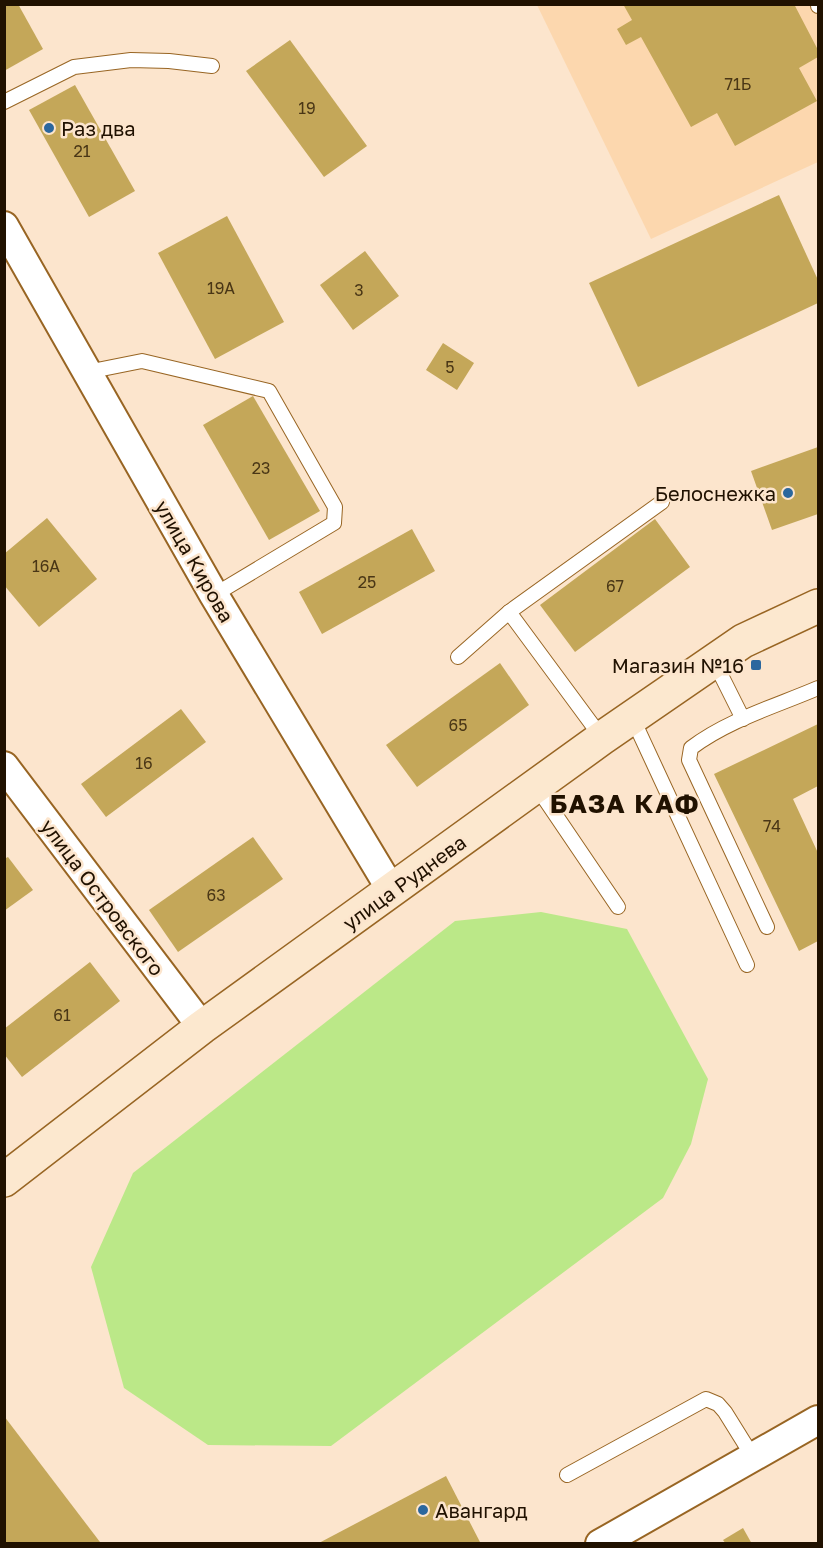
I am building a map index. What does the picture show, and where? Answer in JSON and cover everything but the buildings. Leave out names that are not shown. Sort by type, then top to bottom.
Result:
[{"type":"main road","name":"улица Руднева","points":[[4,1180],[202,1027],[602,738],[759,632],[819,606]]},
{"type":"street","name":"улица Кирова","points":[[4,226],[214,595],[392,891]]},
{"type":"street","name":"улица Островского","points":[[4,766],[202,1027]]},
{"type":"street","points":[[600,1544],[819,1420]]},
{"type":"lane","points":[[4,102],[74,67],[131,60],[169,61],[212,66]]},
{"type":"lane","points":[[87,372],[142,360],[269,391],[335,507],[334,523],[214,595]]},
{"type":"lane","points":[[458,657],[509,612],[662,502]]},
{"type":"lane","points":[[509,612],[602,738]]},
{"type":"lane","points":[[714,662],[743,719]]},
{"type":"lane","points":[[767,927],[689,760],[691,748],[705,738],[743,719],[819,688]]},
{"type":"lane","points":[[632,717],[747,965]]},
{"type":"lane","points":[[536,786],[618,907]]},
{"type":"lane","points":[[567,1475],[706,1399],[718,1404],[725,1412],[753,1457]]},
{"type":"shaded area","points":[[537,5],[818,5],[818,162],[651,239]]},
{"type":"green space","points":[[541,912],[627,929],[708,1079],[691,1144],[663,1198],[331,1446],[208,1445],[124,1388],[91,1267],[133,1173],[455,921]]},
{"type":"place","name":"Раз два","points":[[49,128]]},
{"type":"place","name":"Белоснежка","points":[[788,493]]},
{"type":"place","name":"Магазин №16","points":[[756,665]]},
{"type":"place","name":"Авангард","points":[[423,1510]]},
{"type":"district","name":"БАЗА КАФ","points":[[625,803]]}]
